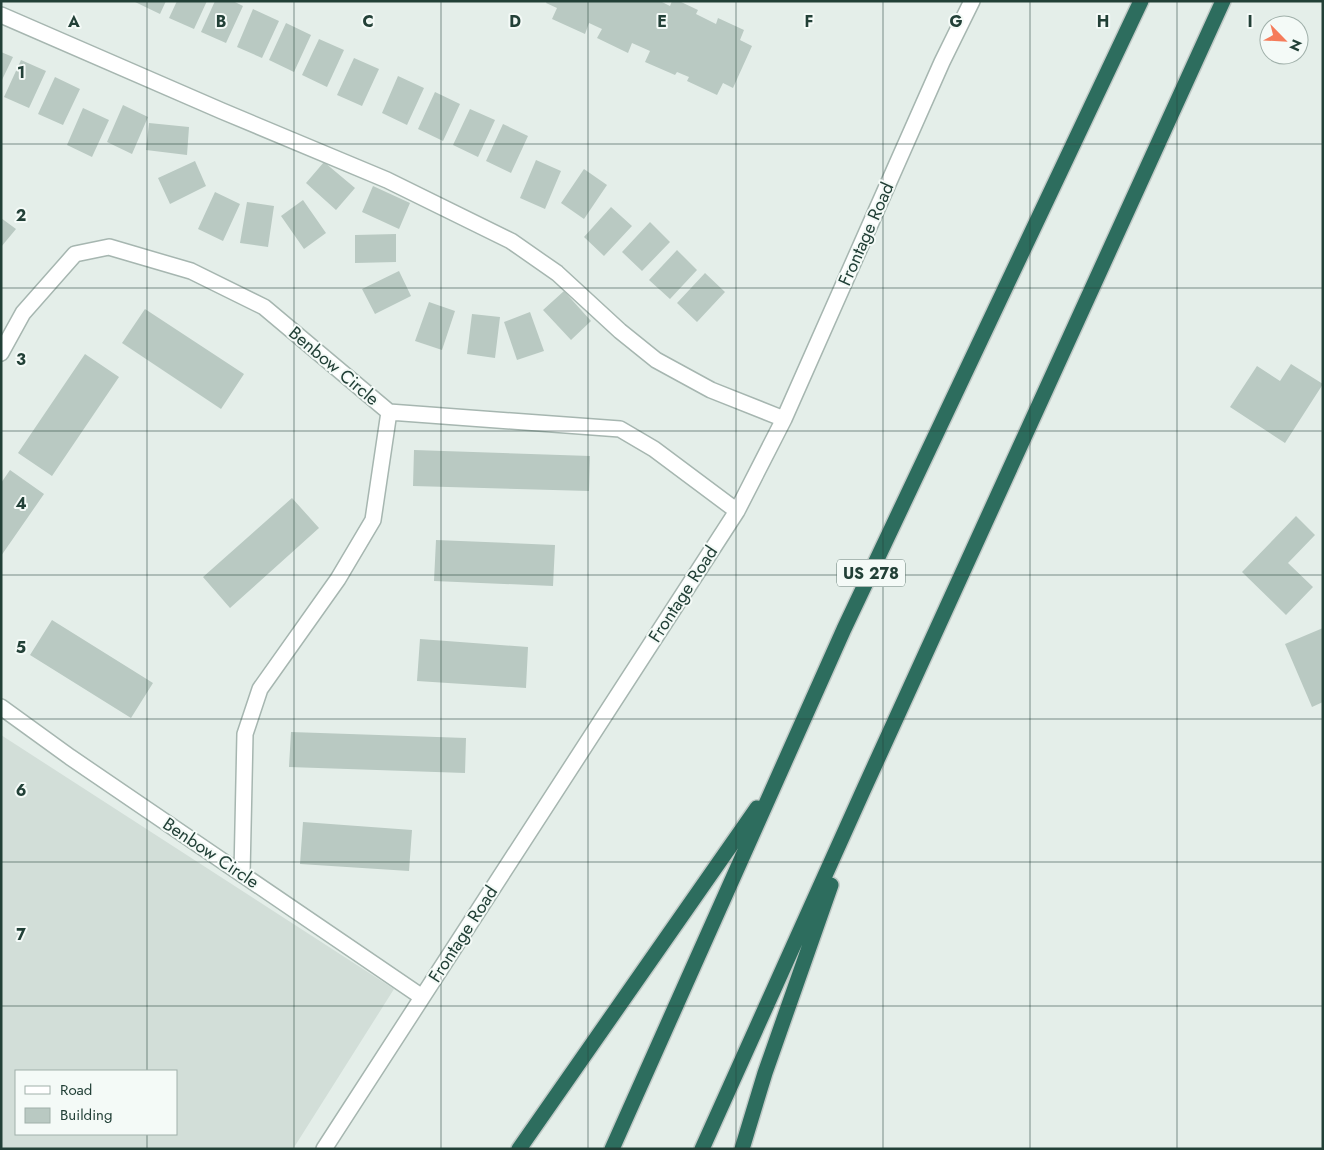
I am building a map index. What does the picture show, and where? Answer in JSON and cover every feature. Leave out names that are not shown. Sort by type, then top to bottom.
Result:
[{"type":"highway","name":"US 278","points":[[612,1149],[844,629],[1141,1]]},
{"type":"highway","points":[[702,1149],[1223,1]]},
{"type":"highway","points":[[519,1149],[778,778]]},
{"type":"highway","points":[[742,1149],[765,1073],[863,791]]},
{"type":"street","name":"Frontage Road","points":[[324,1149],[737,511],[784,419],[942,62],[972,1]]},
{"type":"street","points":[[1,15],[387,180],[511,241],[557,273],[620,331],[656,360],[711,390],[784,419]]},
{"type":"street","name":"Benbow Circle","points":[[1,353],[23,313],[75,254],[109,247],[191,271],[264,307],[389,412],[620,429],[654,449],[737,511]]},
{"type":"street","points":[[242,874],[245,734],[260,689],[338,579],[374,520],[389,412]]},
{"type":"street","name":"Benbow Circle","points":[[1,707],[70,757],[422,997]]},
{"type":"shaded area","points":[[1,735],[394,989],[293,1149],[1,1149]]},
{"type":"building","points":[[133,1],[166,1],[160,14]]},
{"type":"building","points":[[177,1],[207,1],[194,29],[169,18]]},
{"type":"building","points":[[215,1],[233,1],[243,6],[226,43],[201,32]]},
{"type":"building","points":[[547,1],[660,1],[670,6],[672,1],[679,1],[698,10],[696,14],[716,24],[718,18],[744,30],[740,40],[752,46],[733,88],[723,83],[717,95],[687,81],[689,77],[677,72],[675,75],[645,62],[650,51],[632,43],[628,53],[597,38],[602,29],[589,23],[585,34],[552,19],[557,8],[546,3]]},
{"type":"building","points":[[253,9],[279,21],[262,58],[237,47]]},
{"type":"building","points":[[286,23],[311,35],[294,72],[269,60]]},
{"type":"building","points":[[319,39],[344,50],[327,87],[302,75]]},
{"type":"building","points":[[1,52],[13,57],[1,82]]},
{"type":"building","points":[[354,58],[379,69],[362,106],[337,95]]},
{"type":"building","points":[[21,60],[46,71],[29,108],[4,97]]},
{"type":"building","points":[[398,76],[424,88],[407,125],[382,113]]},
{"type":"building","points":[[55,77],[80,89],[63,125],[38,114]]},
{"type":"building","points":[[435,92],[460,104],[443,141],[418,129]]},
{"type":"building","points":[[123,105],[148,117],[132,154],[107,142]]},
{"type":"building","points":[[83,108],[109,120],[92,157],[67,145]]},
{"type":"building","points":[[470,109],[495,120],[478,157],[453,145]]},
{"type":"building","points":[[149,123],[189,127],[187,155],[146,150]]},
{"type":"building","points":[[503,124],[528,136],[511,173],[486,161]]},
{"type":"building","points":[[536,160],[561,171],[545,209],[520,198]]},
{"type":"building","points":[[195,161],[206,186],[170,204],[158,178]]},
{"type":"building","points":[[324,162],[355,188],[336,210],[306,183]]},
{"type":"building","points":[[584,169],[607,185],[584,219],[561,203]]},
{"type":"building","points":[[373,186],[410,203],[399,229],[362,212]]},
{"type":"building","points":[[215,192],[240,204],[223,241],[198,229]]},
{"type":"building","points":[[303,200],[326,233],[304,249],[281,216]]},
{"type":"building","points":[[247,202],[274,206],[268,247],[240,243]]},
{"type":"building","points":[[611,207],[632,226],[604,256],[584,237]]},
{"type":"building","points":[[1,218],[16,229],[1,247]]},
{"type":"building","points":[[650,222],[670,242],[642,271],[622,252]]},
{"type":"building","points":[[396,234],[396,262],[355,263],[355,235]]},
{"type":"building","points":[[677,250],[697,270],[670,299],[649,280]]},
{"type":"building","points":[[399,271],[411,296],[375,314],[362,289]]},
{"type":"building","points":[[705,273],[725,292],[697,322],[677,303]]},
{"type":"building","points":[[564,291],[591,321],[571,340],[543,310]]},
{"type":"building","points":[[429,302],[455,311],[442,350],[415,341]]},
{"type":"building","points":[[145,309],[244,374],[221,409],[122,343]]},
{"type":"building","points":[[530,312],[544,351],[517,360],[504,322]]},
{"type":"building","points":[[472,314],[500,317],[495,358],[467,354]]},
{"type":"building","points":[[85,354],[119,377],[52,476],[18,453]]},
{"type":"building","points":[[1291,364],[1323,384],[1285,443],[1230,407],[1257,366],[1280,381]]},
{"type":"building","points":[[414,450],[590,456],[589,491],[413,486]]},
{"type":"building","points":[[10,470],[44,494],[1,556],[1,483]]},
{"type":"building","points":[[292,498],[319,528],[230,608],[203,577]]},
{"type":"building","points":[[1296,516],[1315,535],[1288,563],[1313,587],[1286,615],[1242,572]]},
{"type":"building","points":[[436,540],[555,545],[553,586],[434,581]]},
{"type":"building","points":[[52,620],[153,683],[131,718],[30,655]]},
{"type":"building","points":[[1323,628],[1323,702],[1312,707],[1285,644]]},
{"type":"building","points":[[420,639],[528,647],[526,688],[417,681]]},
{"type":"building","points":[[291,732],[466,738],[465,773],[289,767]]},
{"type":"building","points":[[303,822],[412,830],[409,871],[300,864]]}]
